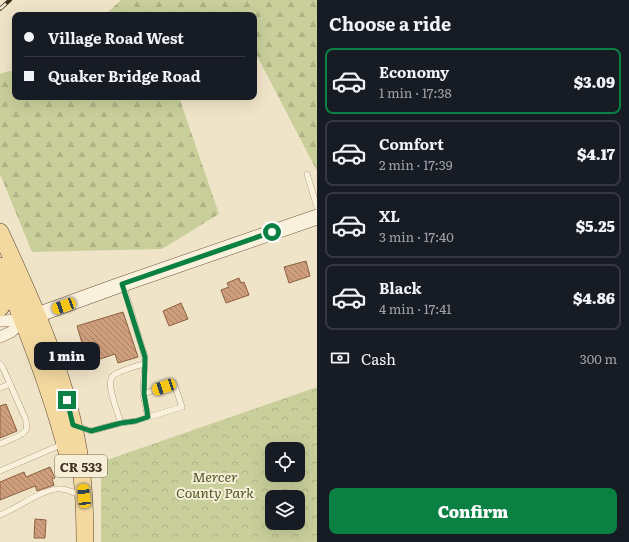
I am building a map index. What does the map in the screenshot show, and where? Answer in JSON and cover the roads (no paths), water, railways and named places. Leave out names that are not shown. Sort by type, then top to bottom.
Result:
[{"type":"main road","points":[[30,318],[122,284],[317,217]]},
{"type":"main road","name":"CR 533","points":[[0,232],[30,297],[30,318],[71,467],[84,542]]},
{"type":"main road","points":[[0,308],[3,303],[3,272]]},
{"type":"main road","name":"CR 533","points":[[3,272],[30,318],[59,375],[67,400],[80,461],[84,496],[84,542]]},
{"type":"street","points":[[0,321],[30,318]]},
{"type":"street","points":[[0,337],[11,332],[30,318]]},
{"type":"lane","points":[[307,174],[317,207]]},
{"type":"lane","points":[[122,284],[145,357],[144,394],[148,417]]},
{"type":"lane","points":[[0,364],[26,420],[25,432],[0,444]]},
{"type":"lane","points":[[121,423],[110,388],[110,381],[112,376],[115,374],[134,366],[144,364]]},
{"type":"lane","points":[[73,425],[91,431],[121,423],[136,421],[182,407],[174,383],[144,394]]},
{"type":"lane","points":[[0,388],[10,384]]},
{"type":"lane","points":[[0,471],[65,443]]},
{"type":"lane","points":[[0,515],[42,493],[53,489],[76,493]]},
{"type":"railway","points":[[0,9],[10,0]]},
{"type":"park label","name":"Mercer County Park","points":[[215,484]]}]
